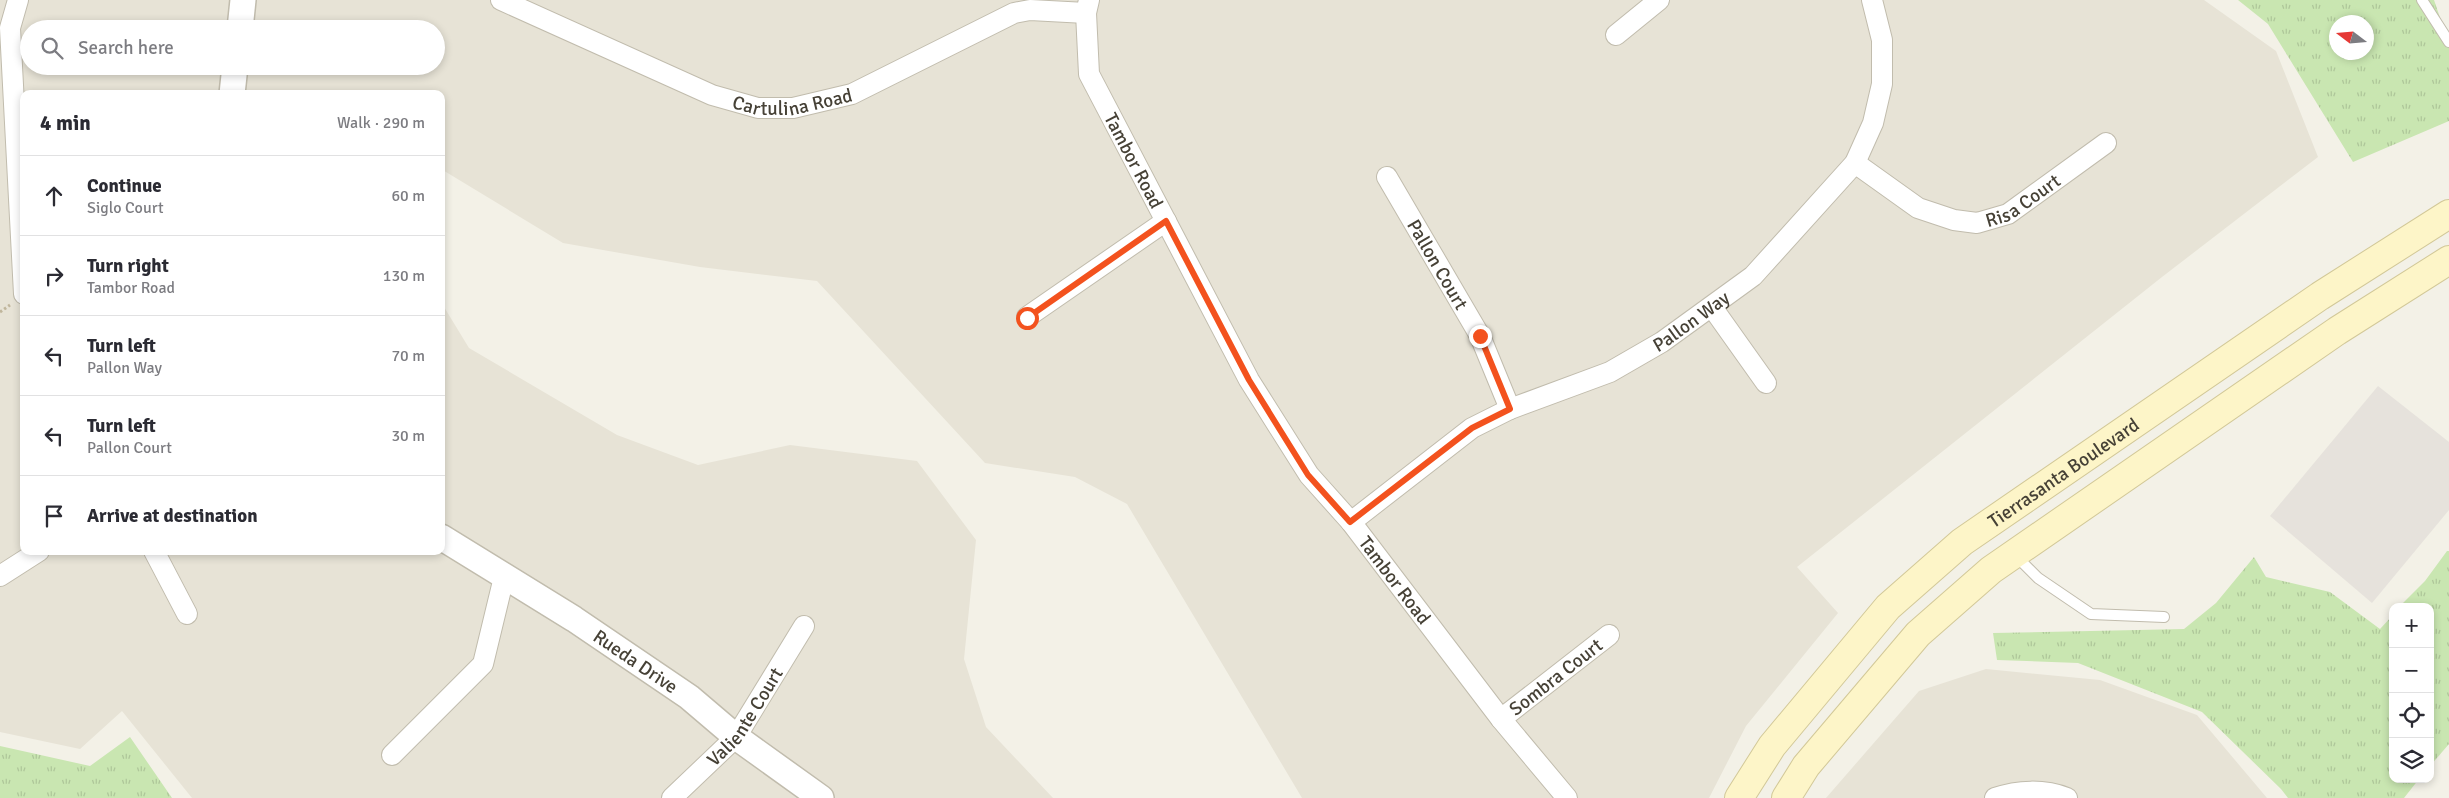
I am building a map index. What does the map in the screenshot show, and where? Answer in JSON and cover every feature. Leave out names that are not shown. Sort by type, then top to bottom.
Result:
[{"type":"main road","name":"Tierrasanta Boulevard","points":[[1739,798],[1772,746],[1888,607],[1962,542],[2320,296],[2449,214]]},
{"type":"main road","name":"Tierrasanta Boulevard","points":[[1786,798],[1806,766],[1918,634],[1991,570],[2337,332],[2449,260]]},
{"type":"street","points":[[18,0],[10,28],[20,218]]},
{"type":"street","points":[[241,20],[243,0]]},
{"type":"street","name":"Cartulina Road","points":[[502,0],[712,95],[758,108],[794,108],[852,94],[1014,13],[1087,6]]},
{"type":"street","points":[[1616,35],[1659,0]]},
{"type":"street","name":"Pallon Way","points":[[1350,522],[1472,428],[1510,409],[1610,372],[1662,342],[1753,276],[1855,162],[1873,123],[1882,84],[1882,40],[1872,0]]},
{"type":"street","name":"Tambor Road","points":[[1087,6],[1089,74],[1249,380],[1308,475],[1350,522],[1501,719],[1568,798]]},
{"type":"street","points":[[232,90],[234,75]]},
{"type":"street","name":"Risa Court","points":[[1855,162],[1918,208],[1954,220],[1978,223],[2008,214],[2106,143]]},
{"type":"street","name":"Pallon Court","points":[[1387,177],[1480,336],[1510,409]]},
{"type":"street","points":[[1027,318],[1166,221]]},
{"type":"street","points":[[1712,307],[1766,383]]},
{"type":"street","name":"Rueda Drive","points":[[445,540],[574,619],[690,697],[736,738],[821,798]]},
{"type":"street","points":[[0,576],[32,555]]},
{"type":"street","points":[[156,555],[187,614]]},
{"type":"street","points":[[392,755],[483,664],[504,577]]},
{"type":"street","name":"Valiente Court","points":[[672,798],[736,738],[804,626]]},
{"type":"street","name":"Sombra Court","points":[[1501,719],[1609,635]]},
{"type":"street","points":[[1995,798],[2033,792],[2067,798]]},
{"type":"lane","points":[[2422,0],[2449,42]]},
{"type":"lane","points":[[2015,555],[2038,578],[2091,614],[2164,617]]},
{"type":"shaded area","points":[[0,0],[2204,0],[2276,51],[2318,157],[2162,277],[1797,567],[1838,613],[1746,726],[1709,798],[1302,798],[1127,504],[1075,477],[985,463],[817,281],[700,267],[563,243],[445,171],[445,90],[20,90],[20,555],[445,555],[445,309],[469,348],[617,435],[698,465],[790,445],[917,461],[976,540],[964,659],[986,727],[1053,798],[192,798],[122,711],[80,749],[0,732]]},
{"type":"shaded area","points":[[2378,386],[2449,442],[2449,510],[2372,603],[2270,516]]},
{"type":"shaded area","points":[[1986,669],[2100,680],[2197,715],[2267,798],[1826,798],[1919,691]]},
{"type":"green space","points":[[2238,0],[2434,0],[2449,44],[2449,121],[2353,162],[2268,24]]},
{"type":"green space","points":[[2447,551],[2449,551],[2449,744],[2434,761],[2434,603],[2403,603],[2425,581]]},
{"type":"green space","points":[[2254,557],[2266,577],[2330,592],[2380,629],[2389,619],[2389,783],[2416,783],[2404,798],[2288,798],[2202,712],[2078,663],[1997,660],[1993,633],[2184,629],[2216,603]]},
{"type":"green space","points":[[130,737],[172,798],[0,798],[0,746],[90,766]]},
{"type":"route","points":[[1027,318],[1166,221],[1249,380],[1308,475],[1350,522],[1472,428],[1510,409],[1480,336]]}]
